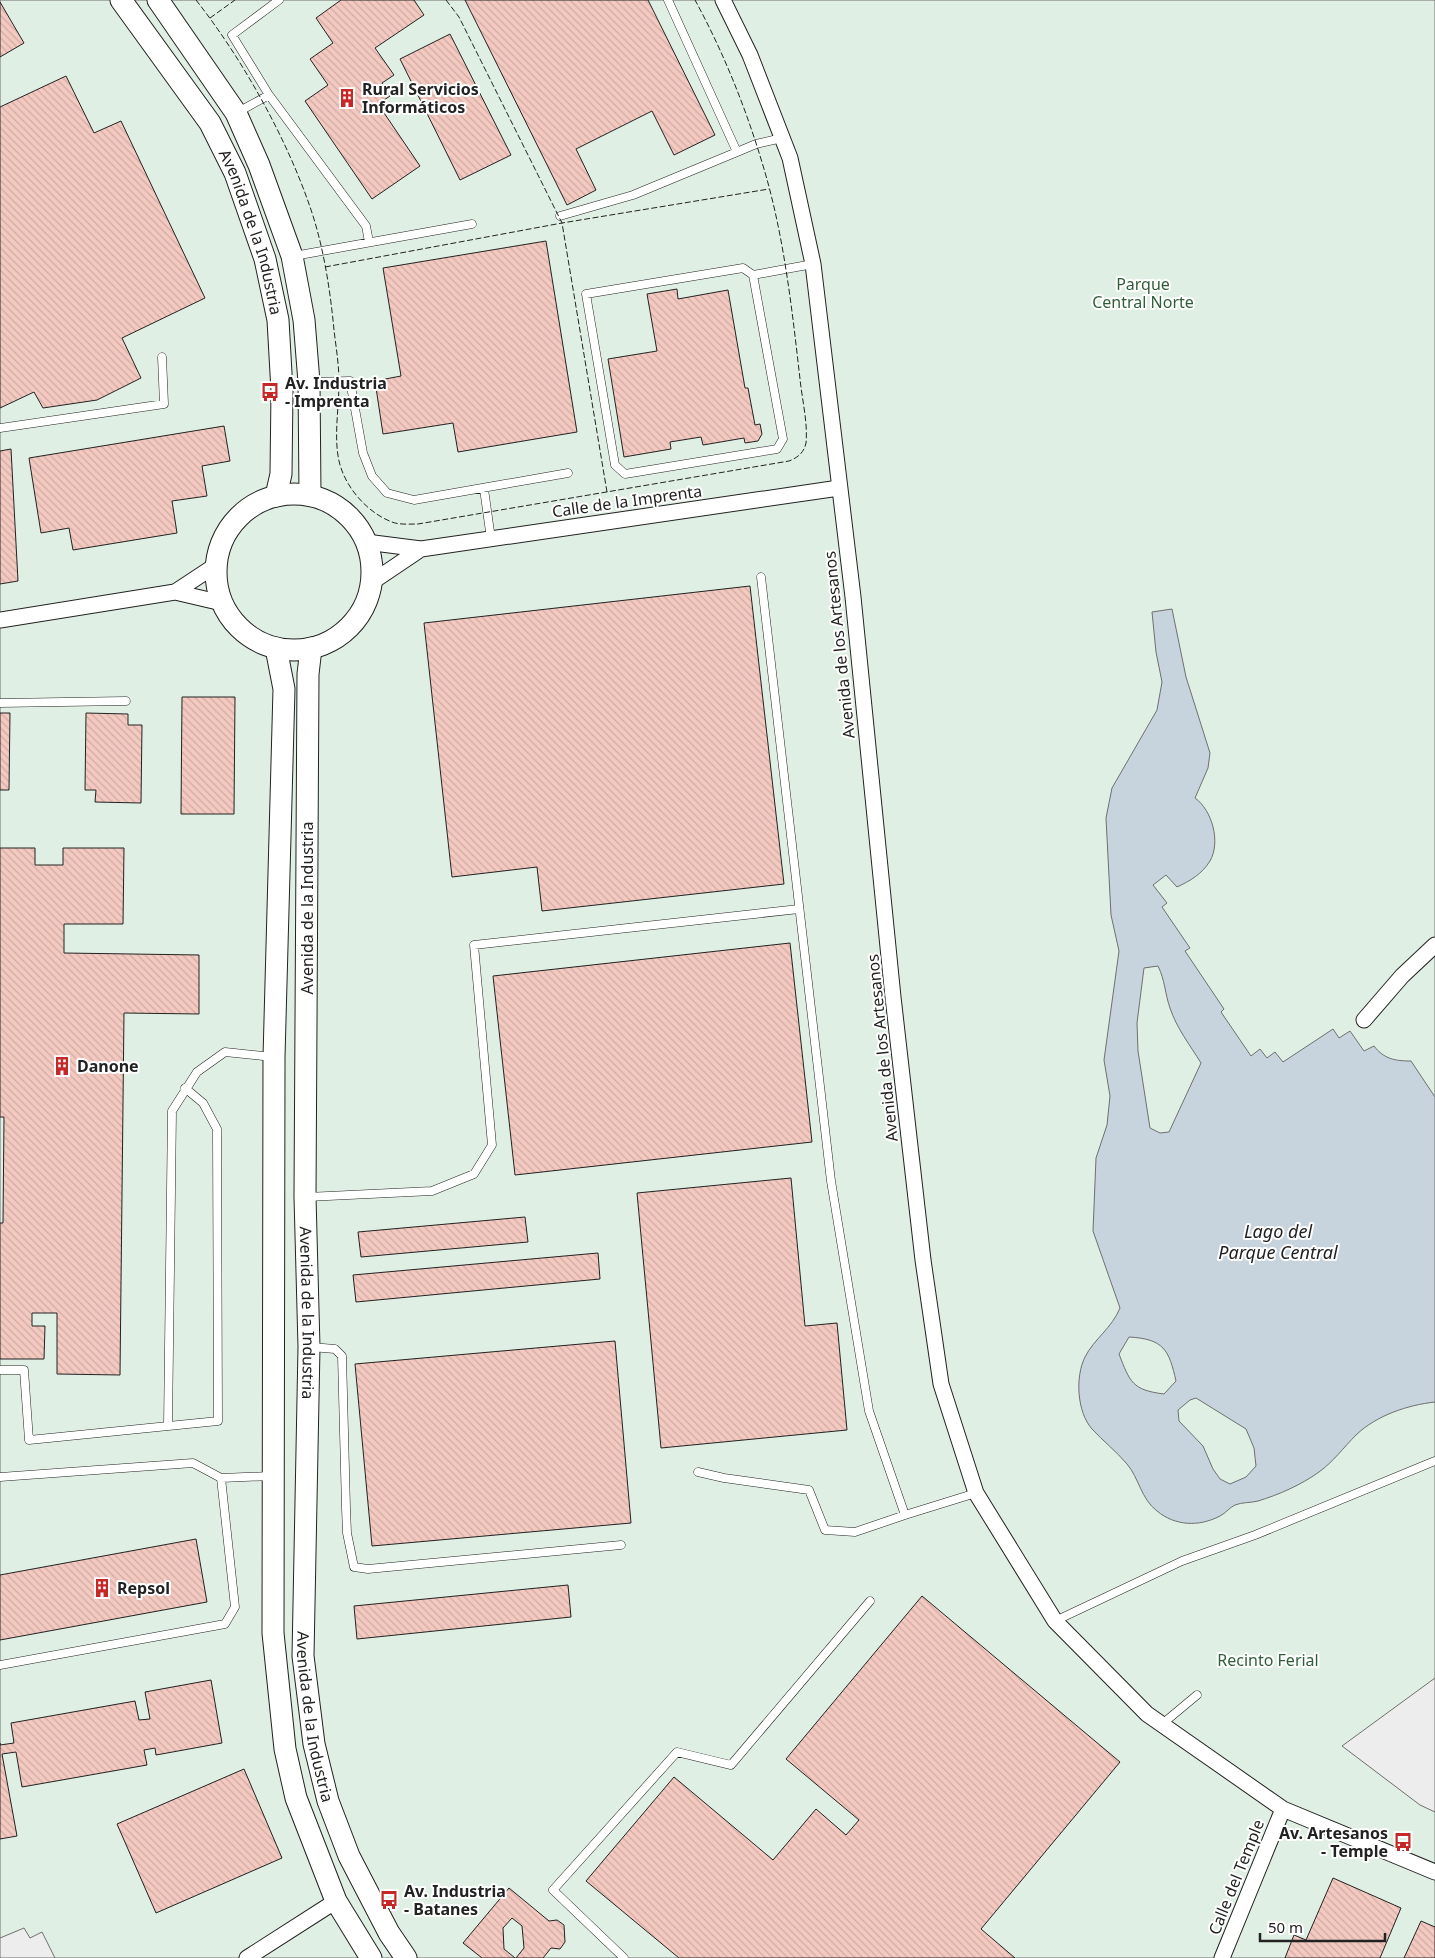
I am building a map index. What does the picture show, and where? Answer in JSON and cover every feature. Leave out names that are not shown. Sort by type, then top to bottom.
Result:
[{"type":"street","name":"Avenida de la Industria","points":[[120,0],[210,123],[235,173],[265,259],[278,320],[282,390],[281,474],[276,496]]},
{"type":"street","name":"Avenida de la Industria","points":[[158,0],[236,113],[259,165],[292,256],[304,320],[309,382],[310,495]]},
{"type":"street","name":"Avenida de los Artesanos","points":[[723,0],[750,55],[790,158],[813,264],[852,596],[893,997],[923,1260],[941,1384],[976,1493],[1055,1622],[1147,1714],[1283,1809],[1435,1872]]},
{"type":"street","name":"Calle de la Imprenta","points":[[366,542],[421,549],[839,488]]},
{"type":"street","points":[[310,495],[334,504],[353,520],[366,542],[372,561],[372,582],[365,604],[352,624],[333,639],[311,648],[276,648],[254,639],[235,623],[222,603],[217,584],[216,565],[222,541],[234,521],[253,505],[276,496],[310,495]]},
{"type":"street","name":"Calle de la Imprenta","points":[[372,582],[421,549]]},
{"type":"street","points":[[175,592],[216,565]]},
{"type":"street","points":[[0,620],[175,592],[222,603]]},
{"type":"street","name":"Avenida de la Industria","points":[[276,648],[284,689],[274,1057],[273,1633],[285,1749],[296,1798],[336,1901],[371,1958]]},
{"type":"street","name":"Avenida de la Industria","points":[[311,648],[308,674],[305,1197],[309,1347],[304,1656],[314,1744],[328,1801],[349,1856],[389,1933],[406,1958]]},
{"type":"street","points":[[1364,1020],[1402,976],[1435,945]]},
{"type":"street","name":"Calle del Temple","points":[[1222,1958],[1283,1809]]},
{"type":"street","points":[[247,1958],[336,1901]]},
{"type":"lane","points":[[280,0],[232,34],[269,95],[366,226],[370,242]]},
{"type":"lane","points":[[668,0],[737,152]]},
{"type":"lane","points":[[236,113],[269,95]]},
{"type":"lane","points":[[560,216],[632,195],[756,144],[782,138]]},
{"type":"lane","points":[[292,256],[472,224]]},
{"type":"lane","points":[[753,275],[783,439],[777,449],[625,474],[615,465],[586,294],[743,268],[753,275],[813,264]]},
{"type":"lane","points":[[0,428],[164,404],[162,357]]},
{"type":"lane","points":[[309,382],[350,381],[363,453],[372,476],[387,493],[414,500],[568,473]]},
{"type":"lane","points":[[484,489],[491,538]]},
{"type":"lane","points":[[761,577],[831,1181],[869,1411],[905,1516]]},
{"type":"lane","points":[[0,703],[126,701]]},
{"type":"lane","points":[[305,1197],[432,1191],[474,1174],[492,1145],[474,945],[799,909]]},
{"type":"lane","points":[[168,1426],[172,1111],[197,1072],[225,1052],[274,1057]]},
{"type":"lane","points":[[0,1370],[24,1370],[30,1440],[218,1421],[218,1129],[203,1103],[185,1088]]},
{"type":"lane","points":[[309,1347],[335,1349],[342,1356],[346,1508],[348,1541],[354,1567],[368,1569],[621,1545]]},
{"type":"lane","points":[[1055,1622],[1182,1561],[1255,1535],[1435,1461]]},
{"type":"lane","points":[[0,1477],[193,1463],[221,1478],[273,1476]]},
{"type":"lane","points":[[698,1472],[724,1478],[809,1490],[825,1530],[855,1532],[976,1493]]},
{"type":"lane","points":[[0,1665],[225,1624],[235,1607],[221,1478]]},
{"type":"lane","points":[[624,1958],[552,1890],[677,1752],[731,1765],[870,1601]]},
{"type":"lane","points":[[1161,1725],[1197,1695]]},
{"type":"green space","points":[[0,0],[1435,0],[1435,1958],[0,1958]]},
{"type":"shaded area","points":[[1435,1678],[1435,1812],[1420,1805],[1342,1746]]},
{"type":"shaded area","points":[[24,1928],[30,1938],[42,1932],[55,1958],[0,1958],[0,1938]]},
{"type":"water","name":"Lago del Parque Central","points":[[1172,609],[1186,677],[1210,753],[1208,768],[1195,798],[1206,810],[1213,827],[1215,845],[1210,861],[1195,877],[1177,887],[1166,875],[1153,885],[1167,903],[1162,907],[1190,948],[1185,951],[1224,1009],[1221,1012],[1251,1056],[1260,1049],[1267,1058],[1275,1052],[1283,1062],[1333,1029],[1339,1038],[1350,1031],[1364,1051],[1374,1046],[1382,1054],[1390,1058],[1411,1061],[1435,1097],[1435,1402],[1404,1408],[1373,1422],[1356,1435],[1324,1468],[1297,1485],[1258,1501],[1235,1505],[1212,1520],[1196,1523],[1171,1520],[1157,1511],[1147,1501],[1127,1464],[1087,1422],[1079,1394],[1080,1374],[1085,1357],[1117,1315],[1120,1308],[1093,1231],[1096,1158],[1107,1125],[1110,1096],[1104,1060],[1119,951],[1111,915],[1106,818],[1112,788],[1157,710],[1162,682],[1156,652],[1152,612]],"holes":[[[1158,966],[1173,1016],[1201,1063],[1169,1132],[1160,1133],[1150,1128],[1138,1051],[1137,1023],[1144,968]],[[1129,1337],[1150,1340],[1163,1348],[1167,1354],[1171,1361],[1176,1381],[1164,1394],[1145,1390],[1130,1378],[1119,1354]],[[1196,1398],[1246,1429],[1254,1448],[1256,1466],[1246,1477],[1230,1484],[1220,1479],[1213,1469],[1203,1446],[1179,1421],[1178,1410],[1190,1400]]]},
{"type":"building","name":"Rural Servicios Informáticos","points":[[341,0],[414,0],[424,15],[375,48],[394,75],[382,83],[390,96],[378,104],[420,166],[372,199],[305,101],[328,85],[310,59],[333,43],[316,18]]},
{"type":"building","points":[[465,0],[648,0],[715,135],[674,155],[652,111],[576,149],[596,190],[567,205]]},
{"type":"building","points":[[0,2],[24,43],[0,57]]},
{"type":"building","points":[[450,34],[511,155],[460,180],[400,59]]},
{"type":"building","points":[[66,76],[94,133],[121,121],[205,298],[122,338],[141,378],[97,400],[43,408],[34,392],[0,408],[0,107]]},
{"type":"building","points":[[546,241],[577,432],[458,452],[453,423],[383,434],[375,381],[401,376],[383,268]]},
{"type":"building","points":[[677,289],[678,299],[728,290],[745,388],[748,388],[755,425],[760,424],[762,434],[758,441],[745,443],[744,438],[703,445],[701,437],[670,442],[671,449],[624,457],[608,359],[657,351],[647,294]]},
{"type":"building","points":[[224,426],[230,461],[202,466],[207,496],[172,501],[177,533],[73,550],[69,528],[41,533],[29,458]]},
{"type":"building","points":[[11,449],[18,581],[0,584],[0,451]]},
{"type":"building","points":[[750,586],[784,884],[542,911],[537,867],[452,877],[424,623]]},
{"type":"building","points":[[182,697],[235,697],[234,814],[181,814]]},
{"type":"building","points":[[0,713],[10,713],[9,790],[0,790]]},
{"type":"building","points":[[86,713],[128,714],[128,725],[142,725],[141,803],[95,802],[96,790],[85,790]]},
{"type":"building","name":"Danone","points":[[0,848],[35,848],[35,865],[63,865],[63,848],[124,848],[123,924],[64,924],[64,953],[199,955],[199,1014],[124,1013],[120,1375],[57,1374],[57,1313],[32,1313],[32,1326],[45,1326],[44,1359],[0,1359],[0,1223],[3,1223],[4,1117],[0,1117]]},
{"type":"building","points":[[790,943],[812,1142],[515,1175],[493,976]]},
{"type":"building","points":[[791,1178],[805,1326],[837,1323],[847,1430],[661,1448],[637,1193]]},
{"type":"building","points":[[525,1217],[528,1242],[361,1257],[358,1232]]},
{"type":"building","points":[[598,1253],[600,1279],[356,1302],[353,1275]]},
{"type":"building","points":[[615,1341],[631,1523],[372,1546],[355,1364]]},
{"type":"building","name":"Repsol","points":[[196,1539],[207,1602],[0,1640],[0,1575]]},
{"type":"building","points":[[568,1585],[571,1617],[357,1639],[354,1606]]},
{"type":"building","points":[[922,1596],[1120,1762],[981,1929],[1015,1958],[679,1958],[586,1881],[674,1777],[773,1860],[816,1809],[846,1835],[859,1820],[786,1759]]},
{"type":"building","points":[[211,1680],[222,1743],[156,1755],[155,1748],[144,1750],[147,1765],[22,1787],[16,1752],[2,1754],[17,1836],[0,1839],[0,1745],[14,1743],[11,1723],[135,1701],[139,1720],[150,1719],[145,1692]]},
{"type":"building","points":[[244,1769],[282,1858],[156,1913],[117,1824]]},
{"type":"building","points":[[1333,1878],[1401,1908],[1380,1958],[1285,1958],[1294,1935],[1306,1940]]},
{"type":"building","points":[[509,1888],[549,1921],[557,1920],[564,1925],[565,1942],[560,1949],[551,1948],[543,1958],[516,1958],[524,1948],[522,1926],[512,1918],[503,1928],[504,1949],[515,1958],[482,1958],[463,1943]]},
{"type":"building","points":[[1421,1921],[1435,1927],[1435,1958],[1404,1958]]},
{"type":"fence","points":[[196,0],[245,71],[275,124],[288,151],[314,219],[328,282],[337,356],[339,382],[337,445],[343,474],[353,491],[367,506],[383,518],[398,524],[418,524],[789,461],[797,457],[804,450],[806,427],[794,326],[782,246],[771,194],[757,147],[734,83],[716,41],[695,0]]},
{"type":"fence","points":[[210,18],[235,0]]},
{"type":"fence","points":[[446,0],[459,17],[562,223],[607,492]]},
{"type":"fence","points":[[325,267],[562,223],[769,189]]},
{"type":"place","name":"Rural Servicios Informáticos","points":[[347,98]]},
{"type":"place","name":"Av. Industria - Imprenta","points":[[270,392]]},
{"type":"place","name":"Danone","points":[[62,1066]]},
{"type":"place","name":"Repsol","points":[[102,1588]]},
{"type":"place","name":"Av. Artesanos - Temple","points":[[1403,1842]]},
{"type":"place","name":"Av. Industria - Batanes","points":[[389,1900]]},
{"type":"park label","name":"Parque Central Norte","points":[[1143,293]]},
{"type":"park label","name":"Recinto Ferial","points":[[1268,1660]]}]
